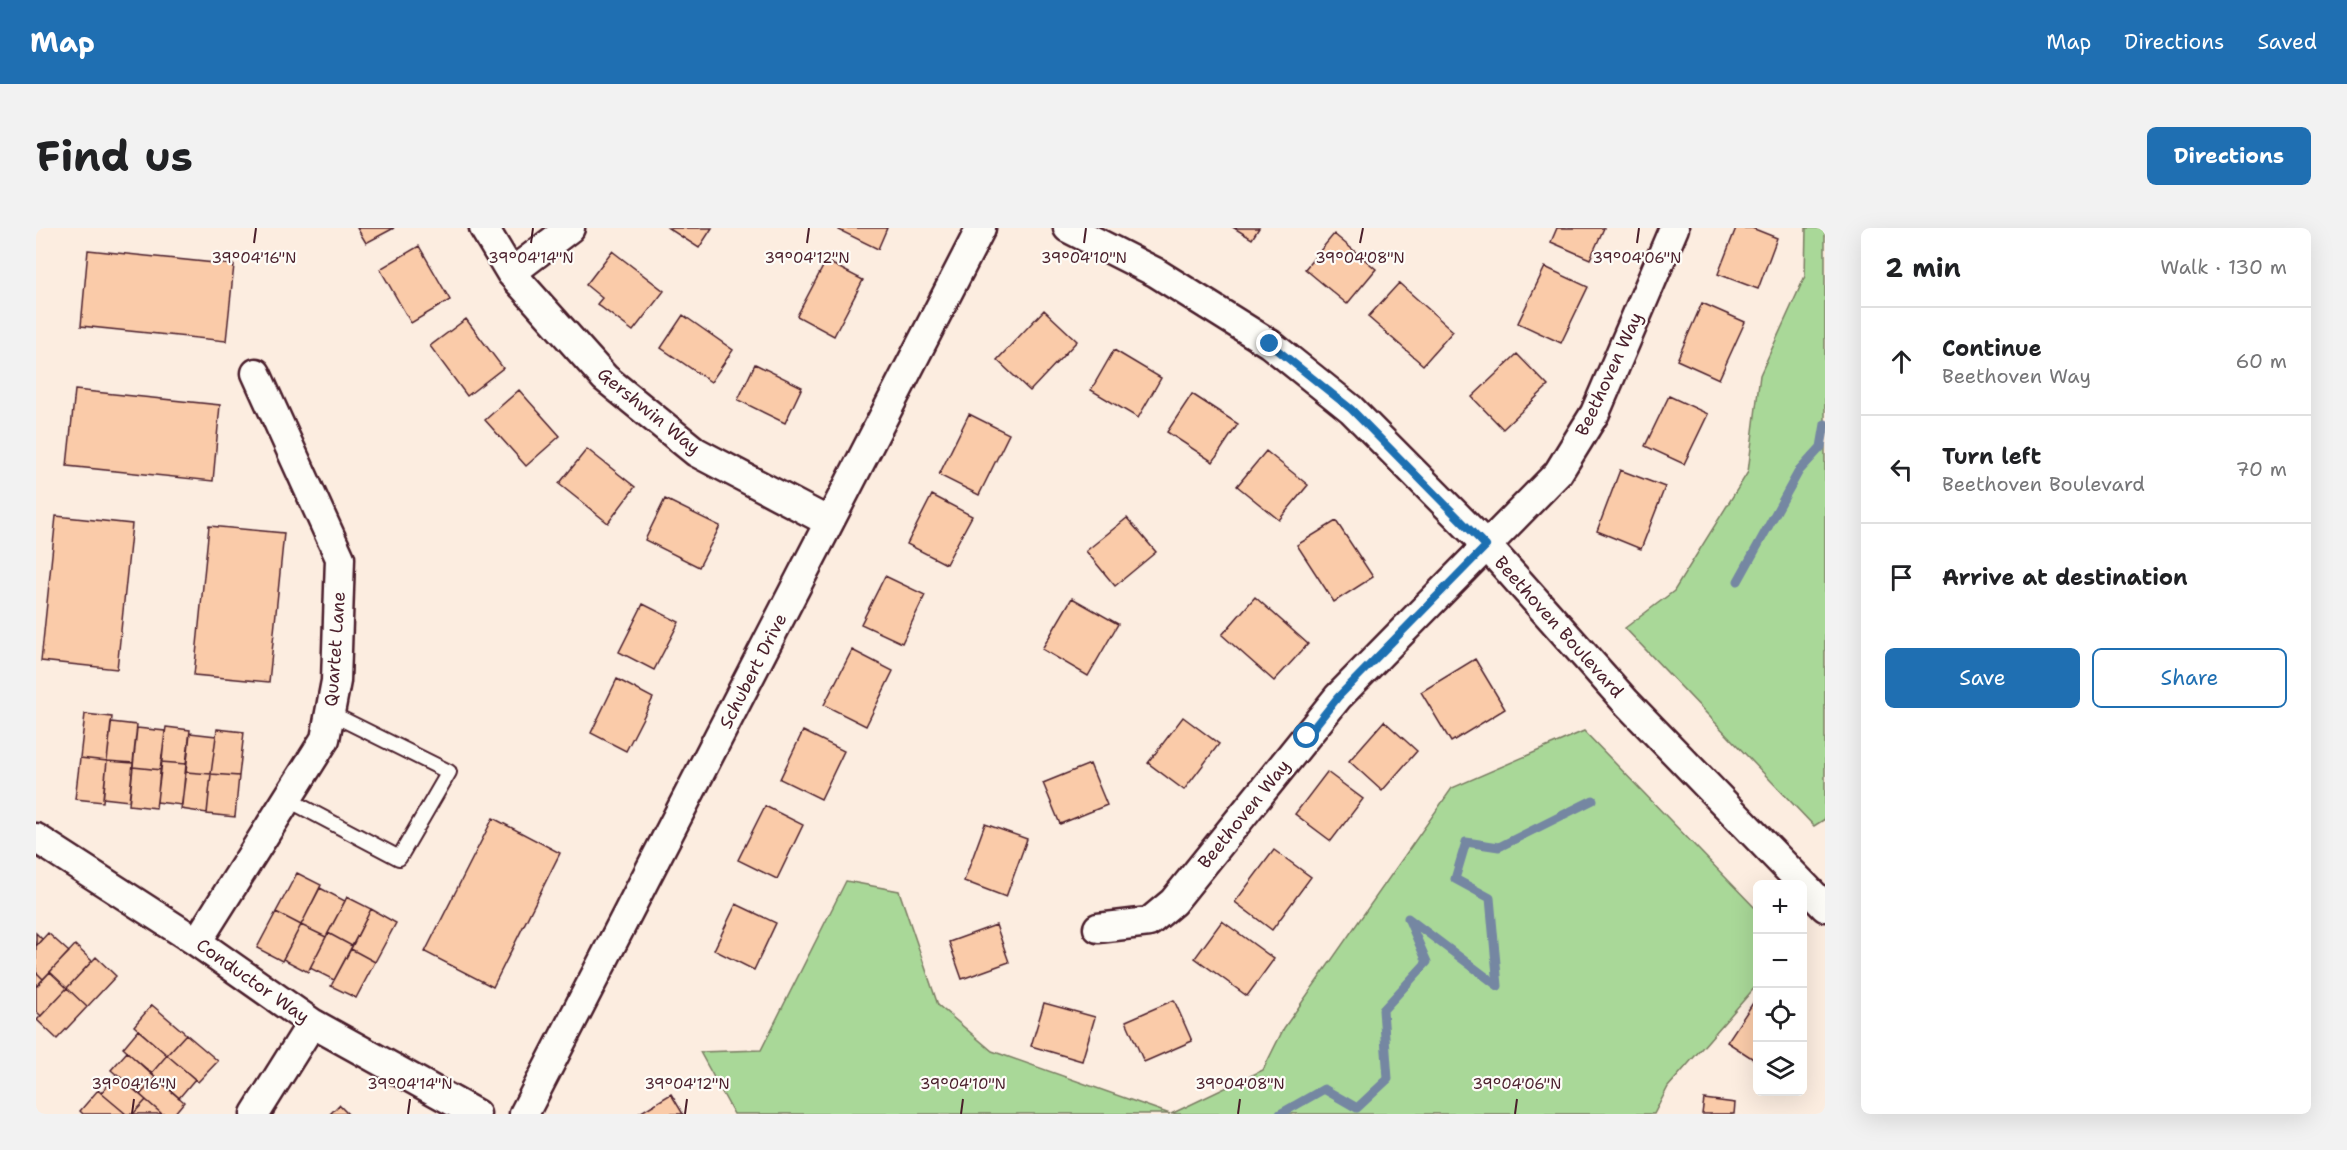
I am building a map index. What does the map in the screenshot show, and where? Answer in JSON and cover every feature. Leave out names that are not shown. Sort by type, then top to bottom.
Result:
[{"type":"street","name":"Gershwin Way","points":[[484,228],[511,273],[604,378],[696,452],[829,522]]},
{"type":"street","points":[[511,273],[570,228]]},
{"type":"street","name":"Schubert Drive","points":[[524,1114],[981,228]]},
{"type":"street","name":"Beethoven Boulevard","points":[[1068,228],[1155,272],[1270,344],[1351,409],[1486,546],[1626,702],[1825,907]]},
{"type":"street","name":"Beethoven Way","points":[[1098,928],[1149,922],[1173,902],[1338,697],[1558,473],[1595,413],[1674,228]]},
{"type":"street","name":"Quartet Lane","points":[[197,942],[325,739],[336,681],[340,558],[256,373]]},
{"type":"street","name":"Conductor Way","points":[[36,838],[197,942],[312,1023],[476,1114]]},
{"type":"street","points":[[255,1114],[312,1023]]},
{"type":"lane","points":[[287,799],[399,858],[449,772],[330,713]]},
{"type":"green space","points":[[1806,228],[1825,228],[1825,819],[1814,826],[1625,628],[1674,591],[1748,472],[1760,375],[1805,276]]},
{"type":"green space","points":[[1584,731],[1753,906],[1753,990],[1668,1087],[1654,1114],[1171,1114],[1263,1070],[1284,1028],[1452,788]]},
{"type":"green space","points":[[846,881],[899,891],[938,1005],[992,1051],[1170,1114],[734,1114],[700,1052],[761,1050]]},
{"type":"building","points":[[357,228],[394,228],[366,243]]},
{"type":"building","points":[[668,228],[712,228],[699,248]]},
{"type":"building","points":[[840,228],[887,228],[878,249],[839,230]]},
{"type":"building","points":[[1234,228],[1259,228],[1252,239]]},
{"type":"building","points":[[1557,228],[1604,228],[1590,259],[1551,242]]},
{"type":"building","points":[[1736,228],[1752,228],[1777,238],[1758,289],[1718,274]]},
{"type":"building","points":[[1334,234],[1376,269],[1347,304],[1305,269]]},
{"type":"building","points":[[419,246],[450,300],[411,323],[380,269]]},
{"type":"building","points":[[88,250],[234,265],[226,341],[81,326]]},
{"type":"building","points":[[612,251],[664,291],[633,331],[597,304],[602,298],[586,285]]},
{"type":"building","points":[[826,261],[863,280],[834,336],[797,316]]},
{"type":"building","points":[[1545,267],[1588,287],[1561,343],[1518,323]]},
{"type":"building","points":[[1399,283],[1453,331],[1423,365],[1368,317]]},
{"type":"building","points":[[1702,303],[1745,322],[1719,379],[1677,360]]},
{"type":"building","points":[[1044,310],[1077,341],[1030,391],[997,360]]},
{"type":"building","points":[[683,315],[733,350],[711,382],[661,348]]},
{"type":"building","points":[[466,319],[503,368],[467,396],[430,346]]},
{"type":"building","points":[[1114,350],[1161,378],[1138,418],[1091,390]]},
{"type":"building","points":[[1517,354],[1548,386],[1503,429],[1472,397]]},
{"type":"building","points":[[755,364],[802,387],[785,423],[738,400]]},
{"type":"building","points":[[75,390],[220,405],[213,481],[67,466]]},
{"type":"building","points":[[519,390],[560,436],[526,466],[485,420]]},
{"type":"building","points":[[1192,394],[1238,424],[1213,462],[1167,432]]},
{"type":"building","points":[[1669,396],[1708,414],[1684,464],[1645,446]]},
{"type":"building","points":[[969,414],[1009,434],[979,495],[939,475]]},
{"type":"building","points":[[587,449],[635,487],[608,523],[559,484]]},
{"type":"building","points":[[1266,451],[1308,485],[1279,520],[1237,486]]},
{"type":"building","points":[[1620,470],[1665,487],[1641,549],[1597,531]]},
{"type":"building","points":[[932,495],[972,516],[946,564],[907,544]]},
{"type":"building","points":[[665,499],[720,526],[699,567],[645,540]]},
{"type":"building","points":[[56,516],[132,524],[117,669],[41,661]]},
{"type":"building","points":[[1127,518],[1156,552],[1115,586],[1086,551]]},
{"type":"building","points":[[1336,521],[1373,577],[1334,602],[1297,545]]},
{"type":"building","points":[[209,526],[284,533],[269,682],[194,675]]},
{"type":"building","points":[[885,576],[925,595],[902,643],[861,624]]},
{"type":"building","points":[[1255,597],[1308,644],[1274,681],[1222,635]]},
{"type":"building","points":[[1072,598],[1118,624],[1088,676],[1042,649]]},
{"type":"building","points":[[643,604],[679,622],[654,670],[619,652]]},
{"type":"building","points":[[852,650],[893,671],[866,726],[824,705]]},
{"type":"building","points":[[1475,659],[1505,709],[1451,742],[1421,692]]},
{"type":"building","points":[[617,679],[653,698],[626,751],[591,733]]},
{"type":"building","points":[[85,714],[112,717],[107,761],[80,758]]},
{"type":"building","points":[[1183,717],[1219,744],[1184,790],[1148,763]]},
{"type":"building","points":[[1384,721],[1417,751],[1382,791],[1349,761]]},
{"type":"building","points":[[111,722],[137,725],[133,763],[107,761]]},
{"type":"building","points":[[166,727],[190,730],[186,764],[161,762]]},
{"type":"building","points":[[137,728],[165,731],[161,770],[133,767]]},
{"type":"building","points":[[217,729],[244,732],[239,776],[211,774]]},
{"type":"building","points":[[803,731],[844,751],[821,799],[780,779]]},
{"type":"building","points":[[190,733],[216,736],[211,774],[186,772]]},
{"type":"building","points":[[80,758],[107,761],[103,802],[75,799]]},
{"type":"building","points":[[107,761],[133,763],[129,801],[103,798]]},
{"type":"building","points":[[161,762],[186,764],[182,805],[157,802]]},
{"type":"building","points":[[1090,764],[1107,805],[1060,824],[1043,783]]},
{"type":"building","points":[[133,767],[161,770],[156,808],[129,805]]},
{"type":"building","points":[[186,772],[211,774],[207,813],[181,809]]},
{"type":"building","points":[[1327,772],[1363,799],[1331,841],[1295,814]]},
{"type":"building","points":[[211,774],[239,776],[235,817],[207,814]]},
{"type":"building","points":[[765,806],[803,825],[777,879],[738,860]]},
{"type":"building","points":[[493,818],[560,853],[493,987],[425,952]]},
{"type":"building","points":[[985,824],[1027,839],[1006,897],[964,881]]},
{"type":"building","points":[[1274,850],[1311,877],[1272,930],[1235,902]]},
{"type":"building","points":[[297,873],[321,885],[301,925],[276,912]]},
{"type":"building","points":[[320,888],[345,901],[326,937],[301,925]]},
{"type":"building","points":[[347,897],[371,909],[352,946],[328,933]]},
{"type":"building","points":[[736,904],[776,923],[754,970],[714,950]]},
{"type":"building","points":[[371,909],[396,923],[375,962],[351,949]]},
{"type":"building","points":[[276,912],[301,925],[282,961],[257,948]]},
{"type":"building","points":[[1222,921],[1274,959],[1247,996],[1195,958]]},
{"type":"building","points":[[301,925],[326,937],[308,972],[283,959]]},
{"type":"building","points":[[996,925],[1009,962],[962,979],[949,942]]},
{"type":"building","points":[[36,933],[42,939],[36,946]]},
{"type":"building","points":[[48,933],[69,952],[43,979],[36,972],[36,946]]},
{"type":"building","points":[[328,933],[352,946],[334,980],[310,968]]},
{"type":"building","points":[[75,945],[92,961],[67,988],[50,972]]},
{"type":"building","points":[[351,949],[375,962],[356,998],[331,986]]},
{"type":"building","points":[[96,957],[116,976],[87,1007],[67,988]]},
{"type":"building","points":[[36,972],[43,979],[36,987]]},
{"type":"building","points":[[50,972],[67,988],[41,1016],[36,1011],[36,987]]},
{"type":"building","points":[[67,988],[87,1007],[57,1039],[37,1020]]},
{"type":"building","points":[[1174,1000],[1192,1041],[1144,1062],[1126,1021]]},
{"type":"building","points":[[1044,1003],[1095,1017],[1082,1061],[1031,1046]]},
{"type":"building","points":[[1753,1003],[1753,1059],[1727,1042]]},
{"type":"building","points":[[152,1005],[186,1034],[167,1055],[134,1026]]},
{"type":"building","points":[[138,1030],[167,1055],[151,1074],[123,1048]]},
{"type":"building","points":[[186,1034],[218,1061],[198,1082],[167,1055]]},
{"type":"building","points":[[127,1052],[156,1077],[140,1095],[111,1070]]},
{"type":"building","points":[[167,1055],[195,1079],[179,1098],[151,1074]]},
{"type":"building","points":[[117,1074],[146,1100],[133,1114],[126,1114],[101,1093]]},
{"type":"building","points":[[156,1077],[184,1102],[174,1114],[162,1114],[140,1095]]},
{"type":"building","points":[[98,1090],[126,1114],[83,1114],[80,1111]]},
{"type":"building","points":[[671,1094],[683,1114],[638,1114]]},
{"type":"building","points":[[1704,1099],[1735,1103],[1734,1114],[1702,1114]]},
{"type":"building","points":[[146,1100],[162,1114],[133,1114]]},
{"type":"building","points":[[339,1105],[348,1114],[330,1114]]},
{"type":"waterway","points":[[1738,581],[1799,471],[1821,447],[1825,424]]},
{"type":"waterway","points":[[1280,1114],[1324,1089],[1357,1108],[1388,1079],[1383,1010],[1427,962],[1408,918],[1498,986],[1490,898],[1455,879],[1466,842],[1499,847],[1593,800]]},
{"type":"route","points":[[1270,344],[1351,409],[1486,546],[1338,697],[1307,736]]}]
